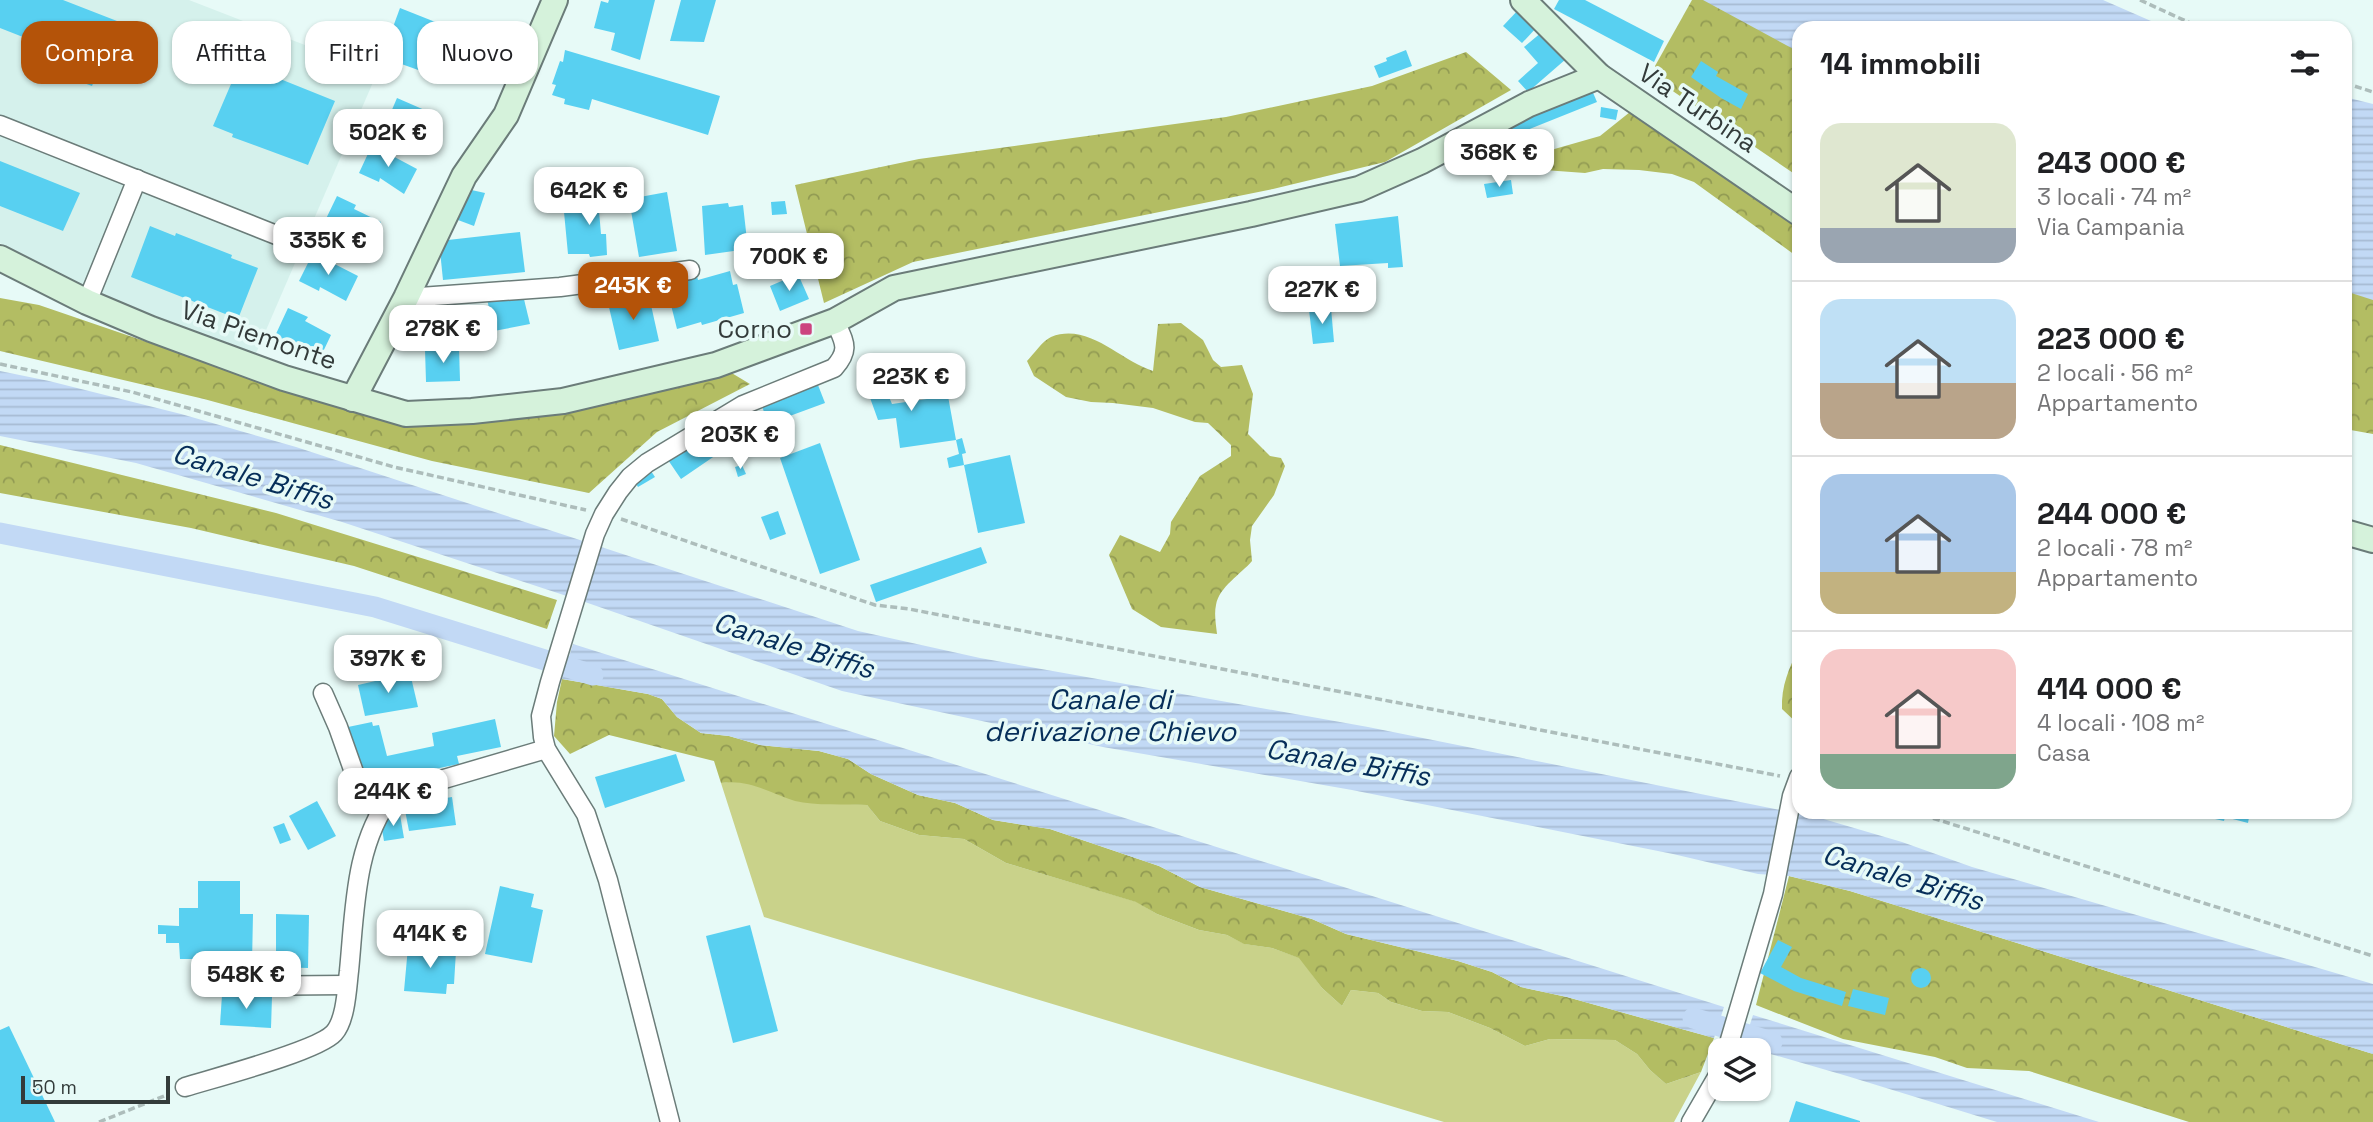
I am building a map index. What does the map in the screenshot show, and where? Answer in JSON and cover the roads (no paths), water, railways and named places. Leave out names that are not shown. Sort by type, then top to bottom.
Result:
[{"type":"street","points":[[353,398],[406,298],[464,176],[506,115],[555,0]]},
{"type":"street","name":"Via Turbina","points":[[1523,0],[1599,76],[1792,208]]},
{"type":"street","name":"Via Piemonte","points":[[0,258],[87,302],[151,329],[272,374],[406,414],[472,411],[563,401],[716,365],[835,321],[894,288],[1359,189],[1422,161],[1529,104],[1599,76]]},
{"type":"street","points":[[0,125],[299,244]]},
{"type":"street","points":[[87,302],[137,179]]},
{"type":"street","points":[[406,298],[560,287],[690,270]]},
{"type":"street","points":[[670,1122],[608,880],[586,814],[546,749],[541,716],[595,534],[618,492],[630,477],[647,463],[743,405],[834,368],[843,358],[845,346],[835,321]]},
{"type":"street","points":[[2352,534],[2373,540]]},
{"type":"street","points":[[323,693],[361,792],[379,811]]},
{"type":"street","points":[[185,1087],[314,1045],[335,1032],[344,1010],[358,877],[379,811],[393,794],[546,749]]},
{"type":"street","points":[[1730,1038],[1773,894],[1792,803]]},
{"type":"street","points":[[213,986],[347,985]]},
{"type":"street","points":[[1690,1122],[1708,1092]]},
{"type":"water","points":[[1703,0],[2103,0],[2151,21],[1792,21],[1792,48]]},
{"type":"water","points":[[2352,99],[2373,104],[2373,300],[2352,293]]},
{"type":"water","name":"Canale di derivazione Chievo","points":[[0,371],[181,414],[296,447],[858,631],[980,658],[1368,727],[1792,812],[1792,819],[1823,819],[1902,842],[1972,867],[2373,984],[2373,1054],[1850,891],[1789,876],[1758,874],[1673,854],[1352,790],[1103,747],[842,691],[342,522],[136,463],[0,436]]},
{"type":"water","points":[[573,644],[1724,1007],[1714,1038],[1521,987],[1492,972],[1458,961],[1346,934],[1312,919],[1200,887],[1159,866],[1050,829],[993,820],[955,803],[918,795],[871,774],[848,759],[819,751],[760,745],[729,736],[701,733],[677,717],[662,699],[648,694],[562,679]]},
{"type":"water","points":[[1753,1015],[2099,1122],[1997,1122],[1771,1054],[1771,1038],[1746,1038]]},
{"type":"waterway","points":[[0,533],[375,607],[593,675]]},
{"type":"waterway","points":[[1693,1018],[1772,1042]]},
{"type":"place","name":"Corno","points":[[806,329]]},
{"type":"water label","name":"Canale Biffis","points":[[253,476]]},
{"type":"water label","name":"Canale Biffis","points":[[794,645]]},
{"type":"water label","name":"Canale Biffis","points":[[1348,762]]},
{"type":"water label","name":"Canale Biffis","points":[[1903,877]]}]
